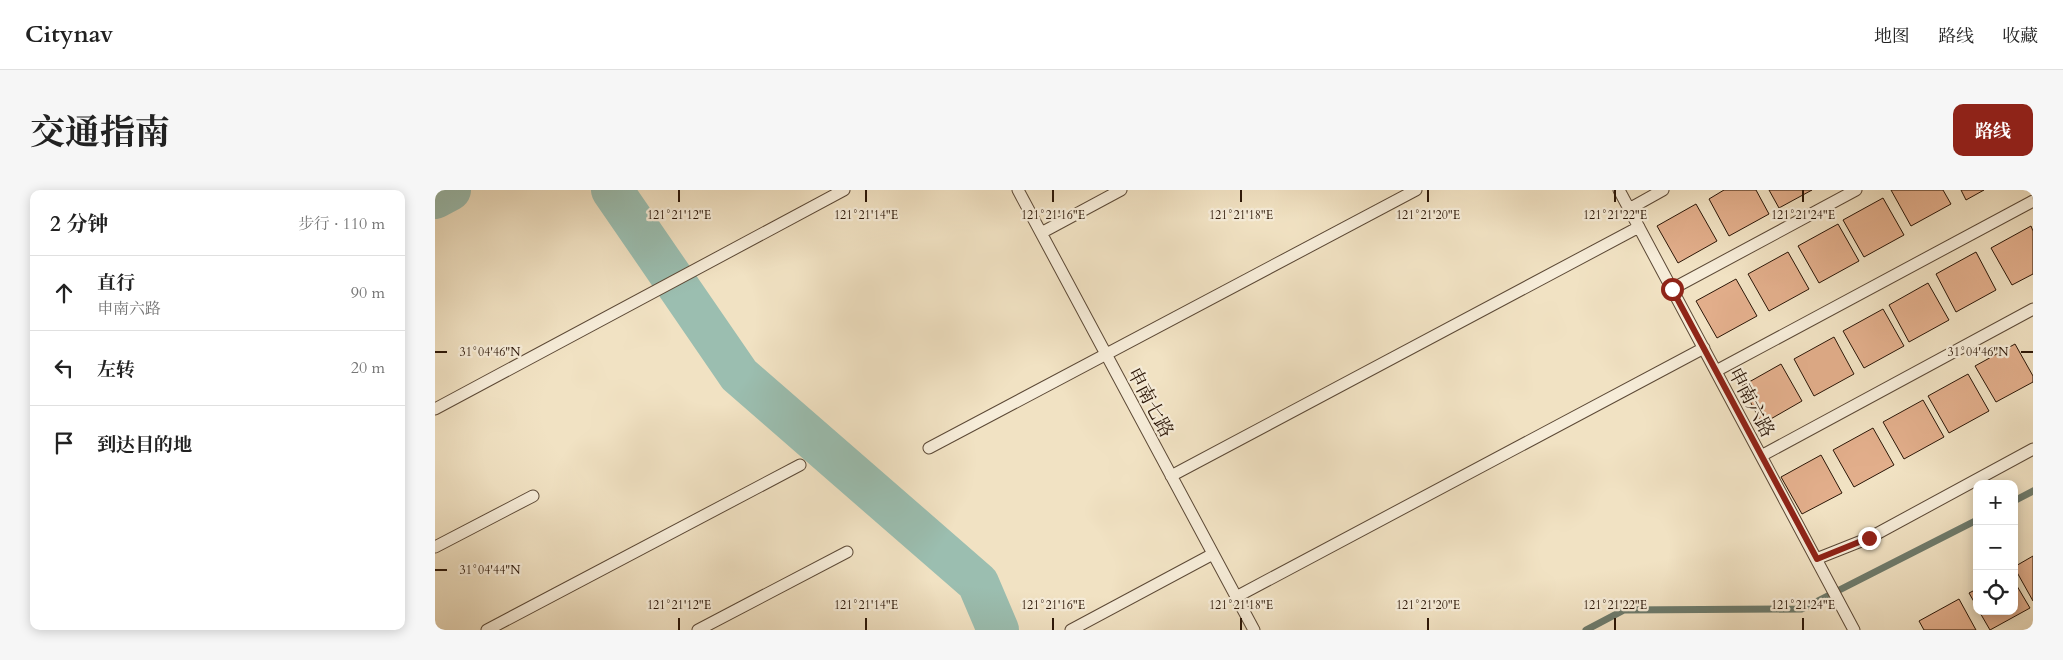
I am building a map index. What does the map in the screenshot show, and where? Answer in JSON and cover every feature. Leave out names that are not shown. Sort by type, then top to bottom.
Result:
[{"type":"lane","points":[[435,408],[844,190]]},
{"type":"lane","name":"申南七路","points":[[1018,190],[1253,630]]},
{"type":"lane","points":[[1041,233],[1121,190]]},
{"type":"lane","points":[[929,448],[1416,190]]},
{"type":"lane","name":"申南六路","points":[[1619,190],[1854,630]]},
{"type":"lane","points":[[1629,208],[1663,190]]},
{"type":"lane","points":[[1672,289],[1856,190]]},
{"type":"lane","points":[[1716,372],[2033,201]]},
{"type":"lane","points":[[1171,476],[1639,227]]},
{"type":"lane","points":[[1761,456],[2033,309]]},
{"type":"lane","points":[[1236,598],[1704,348]]},
{"type":"lane","points":[[1818,562],[1869,538],[2033,449]]},
{"type":"lane","points":[[487,630],[800,466]]},
{"type":"lane","points":[[435,547],[533,496]]},
{"type":"lane","points":[[698,630],[847,552]]},
{"type":"lane","points":[[1071,630],[1213,554]]},
{"type":"building","points":[[1724,190],[1756,190],[1769,214],[1729,236],[1709,199]]},
{"type":"building","points":[[1769,190],[1812,190],[1779,208]]},
{"type":"building","points":[[1891,190],[1943,190],[1951,204],[1911,226]]},
{"type":"building","points":[[1961,190],[1984,190],[1966,200]]},
{"type":"building","points":[[1883,198],[1904,235],[1864,257],[1843,220]]},
{"type":"building","points":[[1696,204],[1717,241],[1678,263],[1657,226]]},
{"type":"building","points":[[1838,224],[1859,261],[1819,283],[1798,246]]},
{"type":"building","points":[[2031,226],[2033,231],[2033,274],[2012,285],[1991,248]]},
{"type":"building","points":[[1788,252],[1809,289],[1769,311],[1748,274]]},
{"type":"building","points":[[1976,252],[1996,290],[1956,312],[1936,274]]},
{"type":"building","points":[[1736,279],[1757,316],[1717,338],[1696,301]]},
{"type":"building","points":[[1928,283],[1949,320],[1909,342],[1889,305]]},
{"type":"building","points":[[1883,309],[1904,346],[1864,368],[1843,331]]},
{"type":"building","points":[[1834,337],[1854,374],[1814,396],[1794,359]]},
{"type":"building","points":[[2015,344],[2033,376],[2033,382],[1996,402],[1975,366]]},
{"type":"building","points":[[1781,364],[1802,401],[1762,424],[1742,386]]},
{"type":"building","points":[[1968,374],[1989,411],[1949,433],[1928,396]]},
{"type":"building","points":[[1923,400],[1944,437],[1904,459],[1883,422]]},
{"type":"building","points":[[1873,428],[1894,465],[1854,487],[1833,450]]},
{"type":"building","points":[[1821,455],[1842,493],[1802,514],[1781,477]]},
{"type":"building","points":[[2033,556],[2033,601],[2018,574],[2018,565]]},
{"type":"building","points":[[2018,588],[2030,608],[2018,615]]},
{"type":"building","points":[[1973,591],[1973,600],[1969,593]]},
{"type":"building","points":[[1959,599],[1976,630],[1924,630],[1919,621]]},
{"type":"building","points":[[1981,615],[2017,615],[1990,630]]},
{"type":"waterway","points":[[435,198],[450,190]]},
{"type":"waterway","points":[[612,190],[739,375],[978,583],[998,630]]},
{"type":"waterway","points":[[2018,499],[2033,491]]},
{"type":"waterway","points":[[1586,630],[1624,610],[1802,609],[1973,522]]},
{"type":"route","points":[[1672,289],[1817,559],[1869,538]]}]
